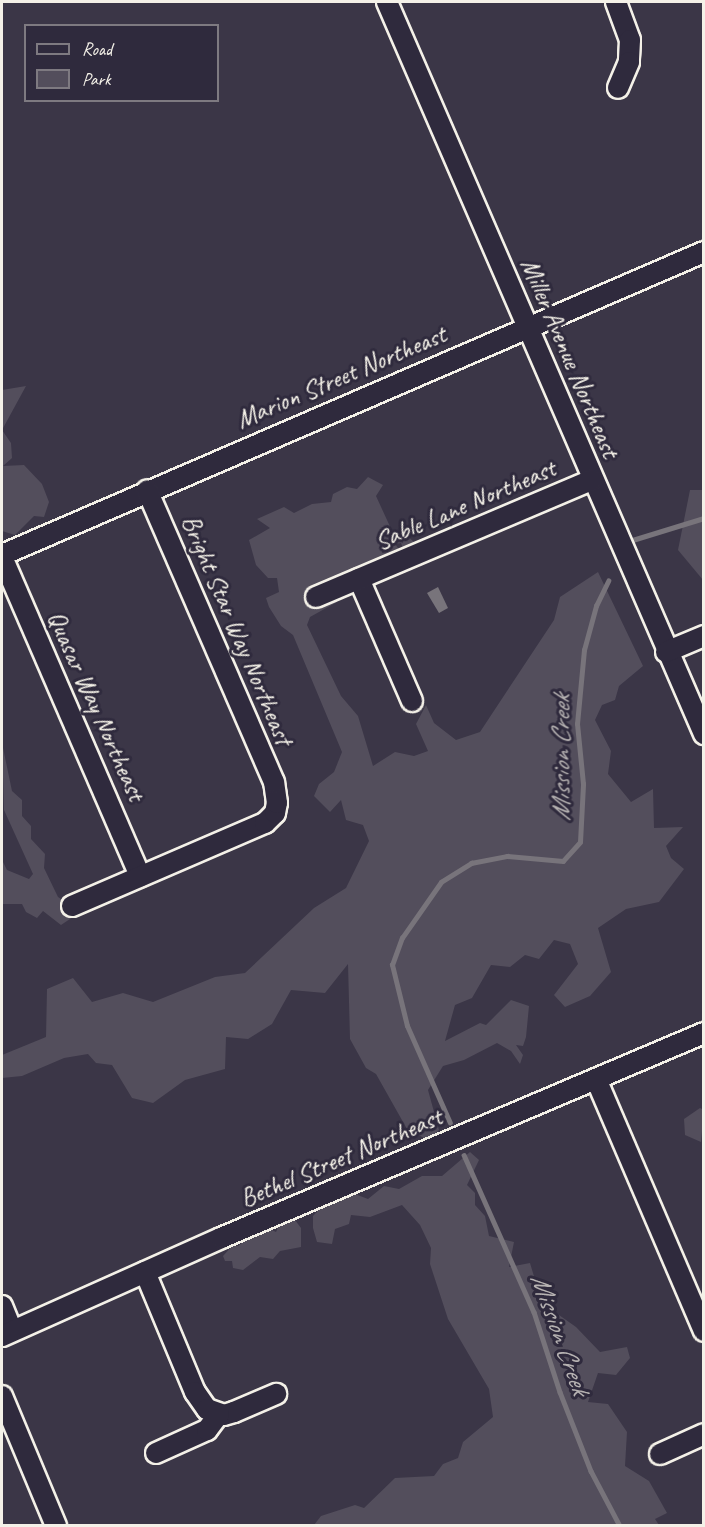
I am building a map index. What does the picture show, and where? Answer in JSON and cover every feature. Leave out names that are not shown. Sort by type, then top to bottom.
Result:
[{"type":"street","name":"Miller Avenue Northeast","points":[[387,2],[666,652],[704,734]]},
{"type":"street","points":[[616,2],[630,40],[628,62],[618,88]]},
{"type":"street","name":"Marion Street Northeast","points":[[2,556],[147,490],[704,252]]},
{"type":"street","name":"Sable Lane Northeast","points":[[316,597],[592,480]]},
{"type":"street","name":"Bright Star Way Northeast","points":[[140,876],[265,823],[275,813],[276,791],[147,490]]},
{"type":"street","name":"Quasar Way Northeast","points":[[2,556],[140,876]]},
{"type":"street","name":"Sable Lane Northeast","points":[[359,579],[412,701]]},
{"type":"street","points":[[666,652],[704,636]]},
{"type":"street","points":[[72,906],[140,876]]},
{"type":"street","name":"Bethel Street Northeast","points":[[7,1334],[145,1272],[704,1033]]},
{"type":"street","points":[[596,1079],[704,1331]]},
{"type":"street","points":[[145,1272],[195,1392],[207,1409],[219,1414],[234,1412],[276,1394]]},
{"type":"street","points":[[2,1306],[7,1334]]},
{"type":"street","points":[[2,1396],[56,1526]]},
{"type":"street","points":[[156,1453],[207,1430],[219,1414]]},
{"type":"street","points":[[660,1454],[704,1434]]},
{"type":"green space","points":[[26,386],[2,430],[2,390]]},
{"type":"green space","points":[[2,430],[11,443],[12,458],[3,466],[24,465],[42,484],[49,502],[44,517],[34,516],[15,535],[2,531]]},
{"type":"green space","points":[[368,477],[383,485],[376,496],[393,533],[403,532],[415,543],[411,552],[404,551],[401,543],[395,544],[401,552],[335,597],[337,602],[310,617],[307,625],[341,696],[358,716],[373,766],[395,752],[414,756],[428,751],[416,724],[426,705],[434,723],[456,740],[480,732],[554,620],[560,597],[598,572],[643,666],[619,686],[615,700],[602,705],[595,720],[611,751],[608,774],[631,802],[653,789],[654,828],[683,827],[666,846],[671,858],[684,869],[659,902],[626,909],[598,928],[611,972],[590,996],[565,1007],[554,995],[578,964],[570,944],[554,940],[539,959],[525,955],[510,967],[491,965],[472,998],[455,1005],[445,1041],[480,1023],[486,1025],[511,1000],[529,1006],[523,1046],[516,1045],[523,1055],[520,1064],[511,1051],[497,1043],[464,1060],[443,1066],[428,1090],[439,1130],[428,1140],[407,1129],[376,1074],[366,1068],[350,1039],[348,964],[325,993],[291,990],[272,1024],[248,1039],[226,1037],[225,1069],[185,1080],[153,1103],[132,1098],[112,1065],[96,1063],[88,1054],[64,1058],[22,1076],[2,1078],[2,1055],[46,1037],[47,989],[73,978],[92,1002],[123,993],[153,1002],[215,977],[245,973],[314,908],[346,888],[369,841],[363,825],[346,820],[341,800],[330,812],[314,796],[319,784],[334,772],[342,752],[293,635],[281,626],[269,607],[266,598],[279,592],[277,578],[268,578],[256,565],[249,540],[270,528],[257,519],[284,507],[294,513],[312,504],[331,502],[333,494],[347,487],[357,489]]},
{"type":"green space","points":[[690,490],[703,490],[703,580],[678,550]]},
{"type":"green space","points":[[2,743],[12,791],[22,800],[22,816],[31,826],[31,839],[45,854],[44,868],[58,897],[72,906],[73,917],[61,925],[43,911],[37,918],[26,912],[22,904],[2,904],[2,860],[7,870],[29,879],[33,874],[4,810]]},
{"type":"green space","points":[[700,1108],[704,1110],[701,1142],[685,1135],[684,1119]]},
{"type":"green space","points":[[470,1152],[479,1160],[467,1185],[475,1193],[475,1205],[485,1216],[489,1236],[514,1242],[509,1267],[530,1263],[542,1303],[576,1327],[600,1352],[627,1347],[630,1358],[616,1375],[598,1373],[588,1402],[608,1404],[627,1432],[625,1466],[649,1481],[667,1513],[655,1519],[659,1525],[314,1525],[321,1516],[355,1505],[364,1508],[395,1478],[434,1476],[443,1464],[458,1458],[463,1442],[493,1417],[489,1389],[448,1319],[430,1264],[431,1248],[420,1225],[402,1205],[370,1217],[351,1215],[349,1224],[335,1229],[332,1244],[317,1242],[313,1228],[313,1216],[327,1201],[347,1191],[368,1199],[384,1186],[399,1189],[422,1176],[442,1176]]},
{"type":"green space","points":[[292,1216],[301,1228],[301,1247],[280,1251],[273,1259],[260,1257],[243,1270],[233,1268],[232,1261],[225,1261],[223,1256],[233,1245],[238,1246],[254,1233],[261,1235],[270,1229],[276,1232],[281,1221]]},
{"type":"shaded area","points":[[438,587],[448,608],[439,613],[427,593]]},
{"type":"waterway","name":"Mission Creek","points":[[626,542],[704,518]]},
{"type":"waterway","name":"Mission Creek","points":[[450,1123],[407,1026],[392,965],[402,938],[441,882],[471,863],[507,856],[563,861],[580,842],[583,784],[577,724],[584,650],[596,606],[608,581]]},
{"type":"waterway","name":"Mission Creek","points":[[464,1155],[534,1312],[560,1392],[591,1471],[620,1526]]}]
